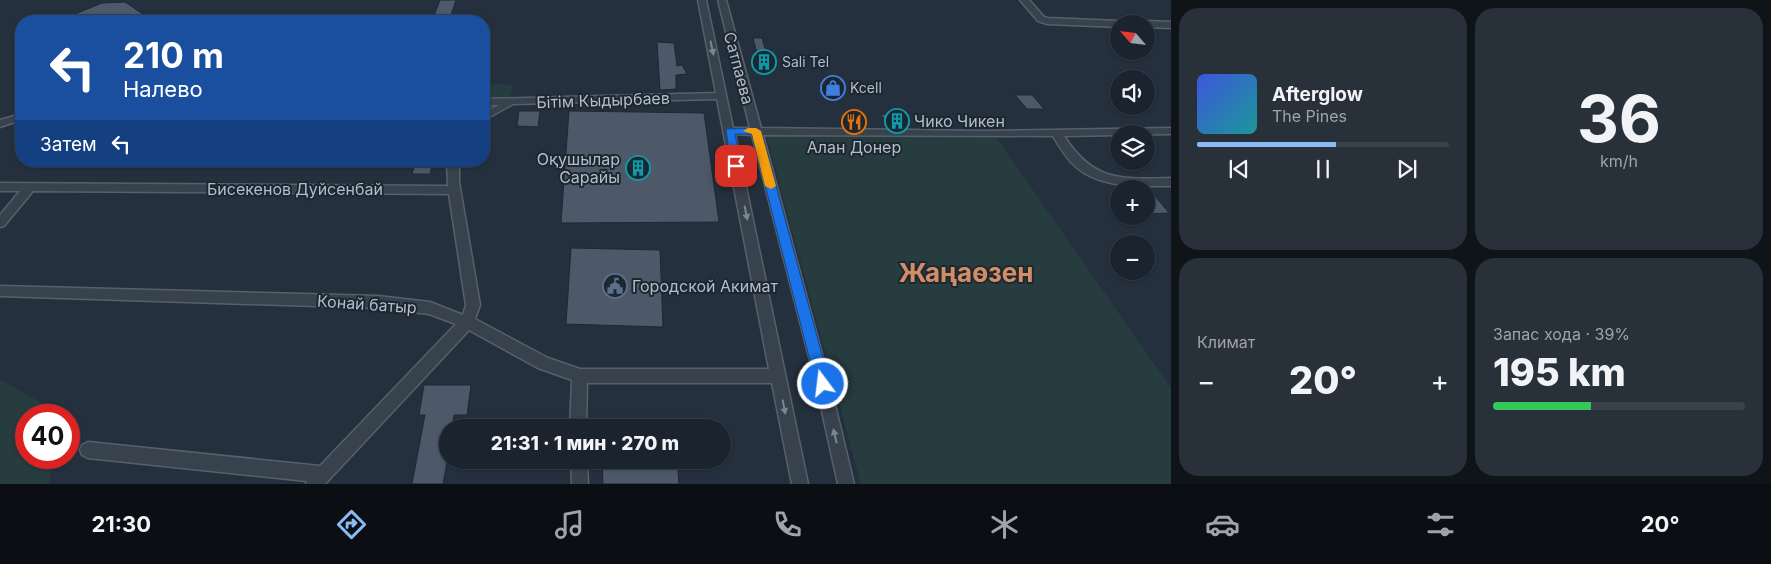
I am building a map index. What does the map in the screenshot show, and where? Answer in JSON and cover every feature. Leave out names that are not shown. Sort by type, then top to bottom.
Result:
[{"type":"street","name":"Сатпаева","points":[[702,0],[727,67],[756,131],[823,384],[846,484]]},
{"type":"street","name":"Сатпаева","points":[[722,0],[727,67],[722,96],[800,484]]},
{"type":"street","points":[[1024,0],[1041,19],[1047,21],[1110,24]]},
{"type":"street","points":[[1155,24],[1171,25]]},
{"type":"street","name":"Бiтiм Кыдырбаев","points":[[490,102],[722,96]]},
{"type":"street","points":[[490,114],[510,103]]},
{"type":"street","points":[[2,123],[15,119]]},
{"type":"street","points":[[729,131],[1056,133],[1171,131]]},
{"type":"street","points":[[1056,133],[1077,164],[1102,177],[1123,182],[1171,182]]},
{"type":"street","points":[[88,450],[318,479],[468,322],[473,305],[455,190],[453,167]]},
{"type":"street","name":"Бисекенов Дуйсенбай","points":[[0,187],[455,190]]},
{"type":"street","points":[[0,223],[30,187]]},
{"type":"street","name":"Конай батыр","points":[[0,291],[378,302],[430,308],[468,322],[543,363],[580,376],[778,376]]},
{"type":"street","points":[[578,419],[580,376]]},
{"type":"street","points":[[579,469],[580,484]]},
{"type":"green space","points":[[490,83],[513,85],[510,99],[490,98]]},
{"type":"green space","points":[[770,135],[996,137],[1171,388],[1171,484],[861,484],[767,138]]},
{"type":"green space","points":[[0,379],[44,404],[15,404],[15,469],[51,469],[49,484],[0,484]]},
{"type":"building","points":[[440,0],[456,0],[451,15],[434,15]]},
{"type":"building","points":[[125,2],[144,15],[73,15],[102,3]]},
{"type":"building","name":"Sali Tel","points":[[753,38],[762,38],[772,72],[762,72]]},
{"type":"building","points":[[657,42],[674,43],[677,66],[682,65],[687,74],[676,75],[676,89],[660,90]]},
{"type":"building","points":[[1015,95],[1032,95],[1044,109],[1027,109]]},
{"type":"building","points":[[519,111],[540,111],[538,127],[517,126]]},
{"type":"building","name":"Оқушылар Сарайы","points":[[569,111],[704,113],[719,222],[561,223]]},
{"type":"building","name":"Чико Чикен","points":[[881,114],[906,115],[911,126],[888,126]]},
{"type":"building","points":[[414,167],[432,167],[430,174],[412,174]]},
{"type":"building","points":[[1155,196],[1169,213],[1155,214]]},
{"type":"building","name":"Городской Акимат","points":[[571,248],[660,250],[663,327],[566,324]]},
{"type":"building","points":[[424,385],[471,385],[467,415],[454,415],[453,419],[439,419],[439,469],[446,469],[443,484],[412,484],[425,415],[419,415]]},
{"type":"building","points":[[602,469],[678,469],[679,484],[603,484]]},
{"type":"slow traffic","points":[[748,131],[756,131],[771,186]]},
{"type":"place","name":"Sali Tel","points":[[764,62]]},
{"type":"place","name":"Kcell","points":[[833,88]]},
{"type":"place","name":"Чико Чикен","points":[[897,121]]},
{"type":"place","name":"Алан Донер","points":[[854,122]]},
{"type":"place","name":"Оқушылар Сарайы","points":[[638,168]]},
{"type":"place","name":"Городской Акимат","points":[[615,286]]},
{"type":"district","name":"Жаңаөзен","points":[[966,273]]},
{"type":"route","points":[[736,166],[729,131],[756,131],[823,384]]}]
